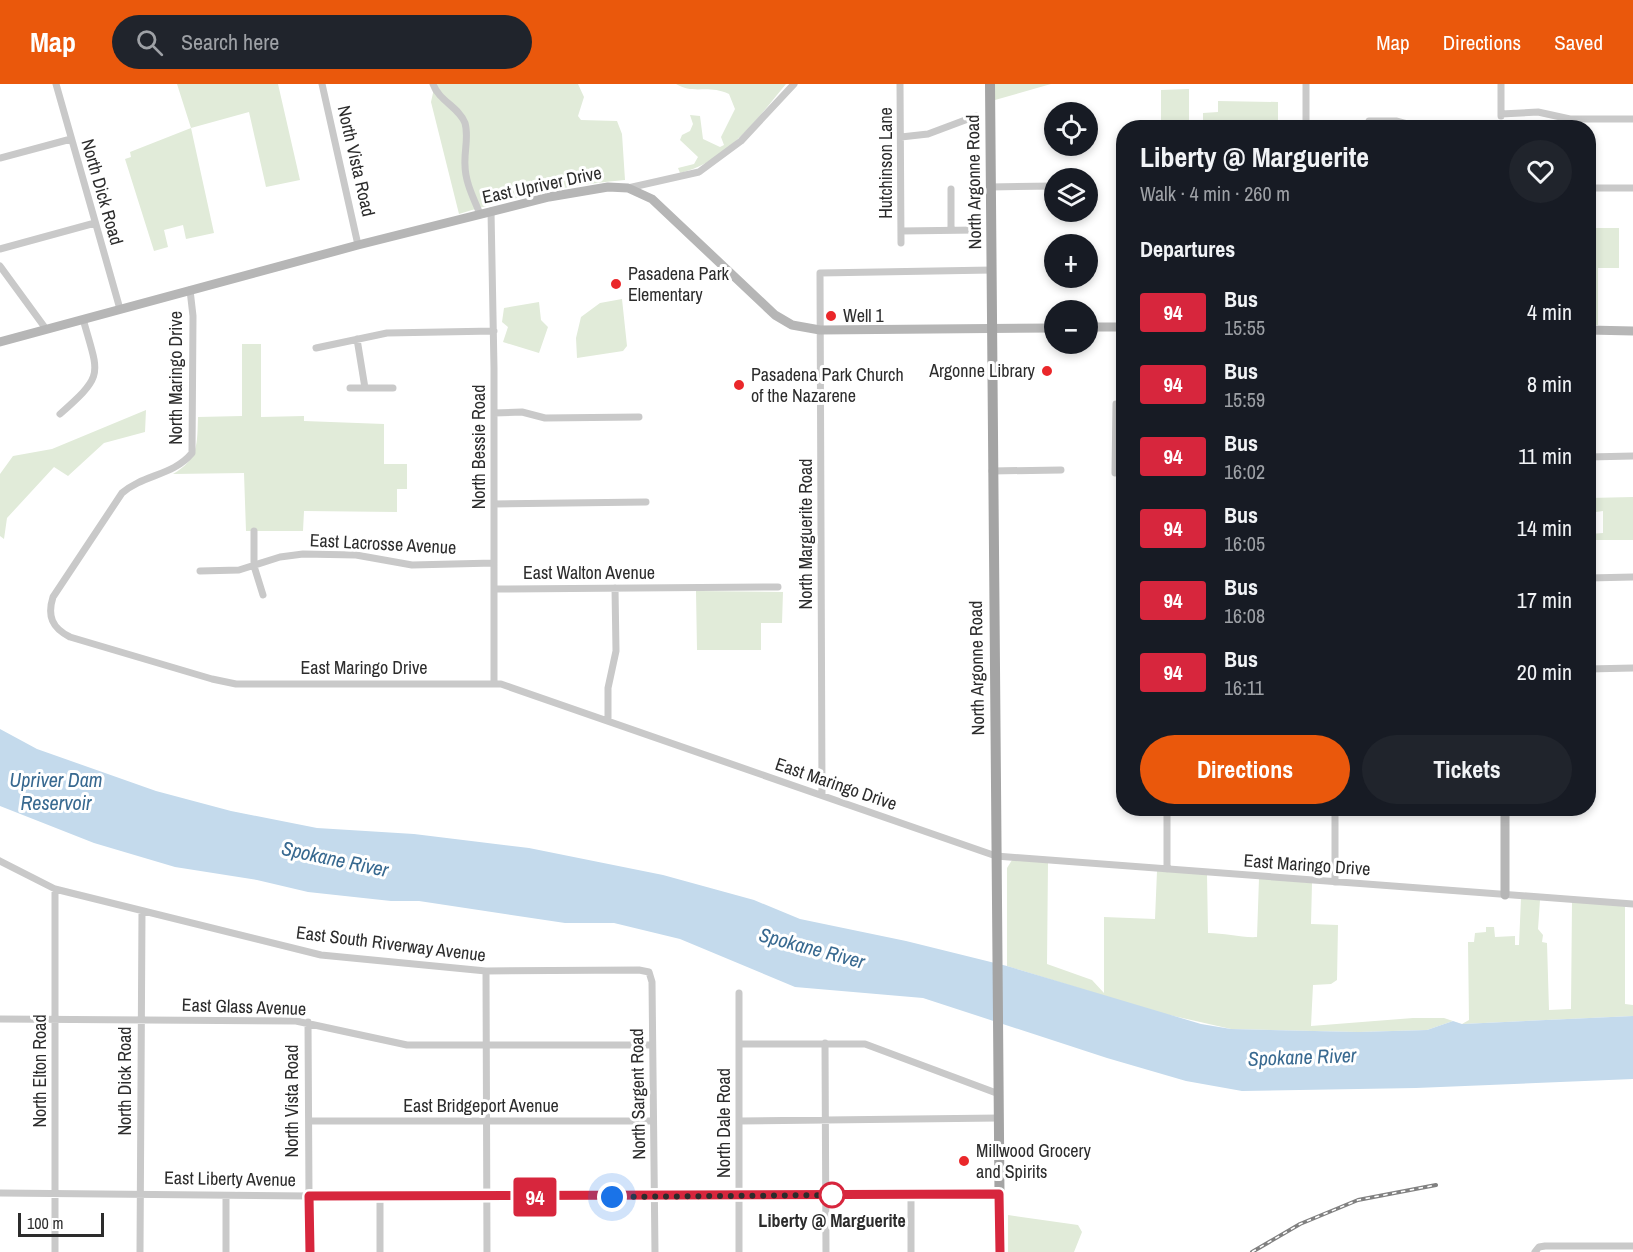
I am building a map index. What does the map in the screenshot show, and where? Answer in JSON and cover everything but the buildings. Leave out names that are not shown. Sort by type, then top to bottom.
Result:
[{"type":"main road","name":"North Argonne Road","points":[[990,84],[1000,1252]]},
{"type":"main road","name":"East Upriver Drive","points":[[0,342],[358,245],[480,214],[597,188],[628,188],[663,207],[775,315],[792,325],[820,330],[1044,328]]},
{"type":"main road","points":[[1098,327],[1116,327]]},
{"type":"main road","points":[[1596,330],[1633,331]]},
{"type":"main road","points":[[1505,816],[1506,895]]},
{"type":"main road","name":"East Liberty Avenue","points":[[309,1196],[999,1194]]},
{"type":"main road","name":"North Vista Road","points":[[309,1196],[310,1252]]},
{"type":"street","name":"North Dick Road","points":[[56,84],[120,309]]},
{"type":"street","name":"North Vista Road","points":[[322,84],[358,245]]},
{"type":"street","points":[[433,84],[438,95],[461,116],[465,124],[467,135],[465,166],[480,214]]},
{"type":"street","points":[[628,188],[699,172],[741,141],[794,84]]},
{"type":"street","name":"Hutchinson Lane","points":[[900,84],[901,243]]},
{"type":"street","points":[[1306,84],[1306,120]]},
{"type":"street","points":[[1501,84],[1502,120]]},
{"type":"street","points":[[1501,114],[1538,112],[1570,120],[1633,119]]},
{"type":"street","points":[[901,137],[928,134],[976,116]]},
{"type":"street","points":[[0,158],[71,139]]},
{"type":"street","points":[[990,187],[1044,186]]},
{"type":"street","points":[[1596,188],[1633,188]]},
{"type":"street","points":[[951,189],[951,230]]},
{"type":"street","name":"North Bessie Road","points":[[491,212],[494,331],[494,682]]},
{"type":"street","points":[[0,249],[96,223]]},
{"type":"street","points":[[901,231],[977,230]]},
{"type":"street","points":[[0,266],[46,329]]},
{"type":"street","name":"North Marguerite Road","points":[[822,795],[820,273],[992,270]]},
{"type":"street","name":"North Maringo Drive","points":[[51,619],[50,607],[53,597],[122,493],[130,486],[177,468],[192,453],[193,327],[190,290]]},
{"type":"street","points":[[60,414],[87,389],[95,378],[95,362],[83,319]]},
{"type":"street","points":[[316,348],[396,333],[494,331]]},
{"type":"street","points":[[357,339],[365,388]]},
{"type":"street","points":[[350,388],[393,388]]},
{"type":"street","points":[[494,412],[522,412],[545,418],[639,417]]},
{"type":"street","points":[[1596,457],[1633,456]]},
{"type":"street","points":[[1115,474],[1116,467]]},
{"type":"street","points":[[992,471],[1060,470]]},
{"type":"street","points":[[494,504],[646,502]]},
{"type":"street","points":[[254,531],[254,566],[263,595]]},
{"type":"street","name":"East Lacrosse Avenue","points":[[200,571],[254,566],[280,557],[303,554],[356,555],[412,564],[494,563]]},
{"type":"street","points":[[1596,578],[1633,577]]},
{"type":"street","name":"East Walton Avenue","points":[[495,589],[778,587]]},
{"type":"street","points":[[608,720],[608,688],[616,651],[615,588]]},
{"type":"street","name":"East Maringo Drive","points":[[51,619],[57,630],[70,637],[212,680],[236,684],[494,682],[996,856],[1633,904]]},
{"type":"street","points":[[1596,669],[1633,668]]},
{"type":"street","points":[[1167,816],[1167,869]]},
{"type":"street","points":[[1335,816],[1335,882]]},
{"type":"street","name":"East South Riverway Avenue","points":[[0,861],[55,889],[321,955],[486,972],[639,970],[649,972]]},
{"type":"street","name":"North Elton Road","points":[[55,889],[55,1252]]},
{"type":"street","name":"North Dick Road","points":[[140,1252],[142,911]]},
{"type":"street","points":[[486,972],[487,1252]]},
{"type":"street","name":"North Sargent Road","points":[[649,972],[652,982],[655,1252]]},
{"type":"street","name":"North Dale Road","points":[[739,993],[740,1252]]},
{"type":"street","name":"East Glass Avenue","points":[[0,1019],[308,1022],[407,1045],[652,1045]]},
{"type":"street","name":"North Vista Road","points":[[308,1022],[309,1196]]},
{"type":"street","points":[[825,1043],[826,1252]]},
{"type":"street","points":[[739,1044],[865,1044],[999,1094]]},
{"type":"street","points":[[740,1121],[999,1118]]},
{"type":"street","name":"East Bridgeport Avenue","points":[[309,1121],[653,1121]]},
{"type":"street","name":"East Liberty Avenue","points":[[0,1193],[309,1196]]},
{"type":"street","points":[[911,1195],[911,1252]]},
{"type":"street","points":[[226,1196],[226,1252]]},
{"type":"street","points":[[380,1197],[380,1252]]},
{"type":"street","points":[[1536,1250],[1545,1246],[1633,1246]]},
{"type":"green space","points":[[177,84],[278,84],[300,180],[266,187],[249,112],[191,128]]},
{"type":"green space","points":[[435,84],[578,84],[584,97],[578,116],[581,120],[617,121],[622,134],[625,180],[541,192],[459,214],[431,102]]},
{"type":"green space","points":[[676,84],[786,84],[752,124],[726,149],[712,160],[680,173],[678,168],[694,164],[698,157],[680,140],[682,135],[690,131],[693,124],[690,115],[700,116],[703,139],[720,147],[724,145],[721,137],[735,109],[729,94],[714,90],[689,89]]},
{"type":"green space","points":[[995,84],[1051,84],[995,100]]},
{"type":"green space","points":[[1189,89],[1189,120],[1161,120],[1161,90]]},
{"type":"green space","points":[[1218,101],[1278,102],[1278,120],[1203,120],[1203,113],[1218,112]]},
{"type":"green space","points":[[191,128],[214,233],[186,239],[183,225],[164,230],[168,247],[154,251],[125,159],[131,157],[130,152]]},
{"type":"green space","points":[[1596,228],[1619,228],[1619,268],[1598,268],[1598,325],[1596,325]]},
{"type":"green space","points":[[622,299],[627,346],[623,351],[577,358],[576,338],[581,317],[600,303]]},
{"type":"green space","points":[[539,302],[541,320],[548,327],[539,353],[503,342],[508,327],[502,322],[504,308]]},
{"type":"green space","points":[[242,344],[261,344],[261,417],[304,416],[304,421],[384,424],[384,464],[407,464],[407,489],[397,489],[397,512],[304,511],[303,531],[246,531],[244,473],[173,474],[188,463],[195,450],[198,417],[242,416]]},
{"type":"green space","points":[[146,410],[145,432],[104,443],[68,476],[54,467],[7,518],[4,539],[0,536],[0,474],[13,456],[52,449]]},
{"type":"green space","points":[[1633,497],[1633,540],[1596,540],[1596,534],[1603,533],[1603,511],[1596,512],[1596,498]]},
{"type":"green space","points":[[696,591],[783,592],[782,623],[761,623],[761,650],[697,650]]},
{"type":"green space","points":[[1012,860],[1048,862],[1047,964],[1092,980],[1104,993],[1104,917],[1155,919],[1157,871],[1207,874],[1208,933],[1246,937],[1257,937],[1259,878],[1312,883],[1311,924],[1338,925],[1337,980],[1331,984],[1313,985],[1311,1026],[1413,1018],[1444,1018],[1453,1021],[1427,1030],[1358,1032],[1231,1029],[1156,1012],[1007,966],[1007,868]]},
{"type":"green space","points":[[1521,898],[1540,900],[1538,929],[1543,935],[1542,942],[1547,943],[1549,1010],[1571,1009],[1572,902],[1625,906],[1625,1004],[1633,1005],[1633,1016],[1462,1024],[1469,1020],[1468,942],[1474,942],[1475,933],[1486,932],[1486,927],[1494,927],[1495,937],[1515,936],[1515,945],[1519,945]]},
{"type":"green space","points":[[1008,1215],[1078,1225],[1082,1232],[1074,1252],[1008,1252]]},
{"type":"water","points":[[0,729],[37,749],[156,791],[231,811],[317,828],[414,834],[529,848],[663,875],[754,900],[800,919],[906,941],[1007,966],[1201,1024],[1231,1029],[1358,1032],[1427,1030],[1453,1021],[1462,1024],[1633,1016],[1633,1079],[1416,1088],[1242,1091],[1186,1081],[1107,1058],[923,998],[795,987],[680,939],[614,923],[565,923],[419,901],[391,901],[308,892],[257,880],[175,867],[94,843],[0,806]]},
{"type":"railway","points":[[1252,1252],[1300,1224],[1358,1200],[1436,1185]]},
{"type":"bus line","name":"94","points":[[310,1252],[309,1196],[999,1194],[1000,1252]]},
{"type":"place","name":"Pasadena Park Elementary","points":[[616,284]]},
{"type":"place","name":"Well 1","points":[[831,316]]},
{"type":"place","name":"Argonne Library","points":[[1047,371]]},
{"type":"place","name":"Pasadena Park Church of the Nazarene","points":[[739,385]]},
{"type":"place","name":"Millwood Grocery and Spirits","points":[[964,1161]]},
{"type":"place","name":"Liberty @ Marguerite","points":[[832,1195]]},
{"type":"route","points":[[612,1197],[832,1195]]},
{"type":"water label","name":"Upriver Dam Reservoir","points":[[56,792]]},
{"type":"water label","name":"Spokane River","points":[[335,859]]},
{"type":"water label","name":"Spokane River","points":[[812,948]]},
{"type":"water label","name":"Spokane River","points":[[1302,1057]]}]
